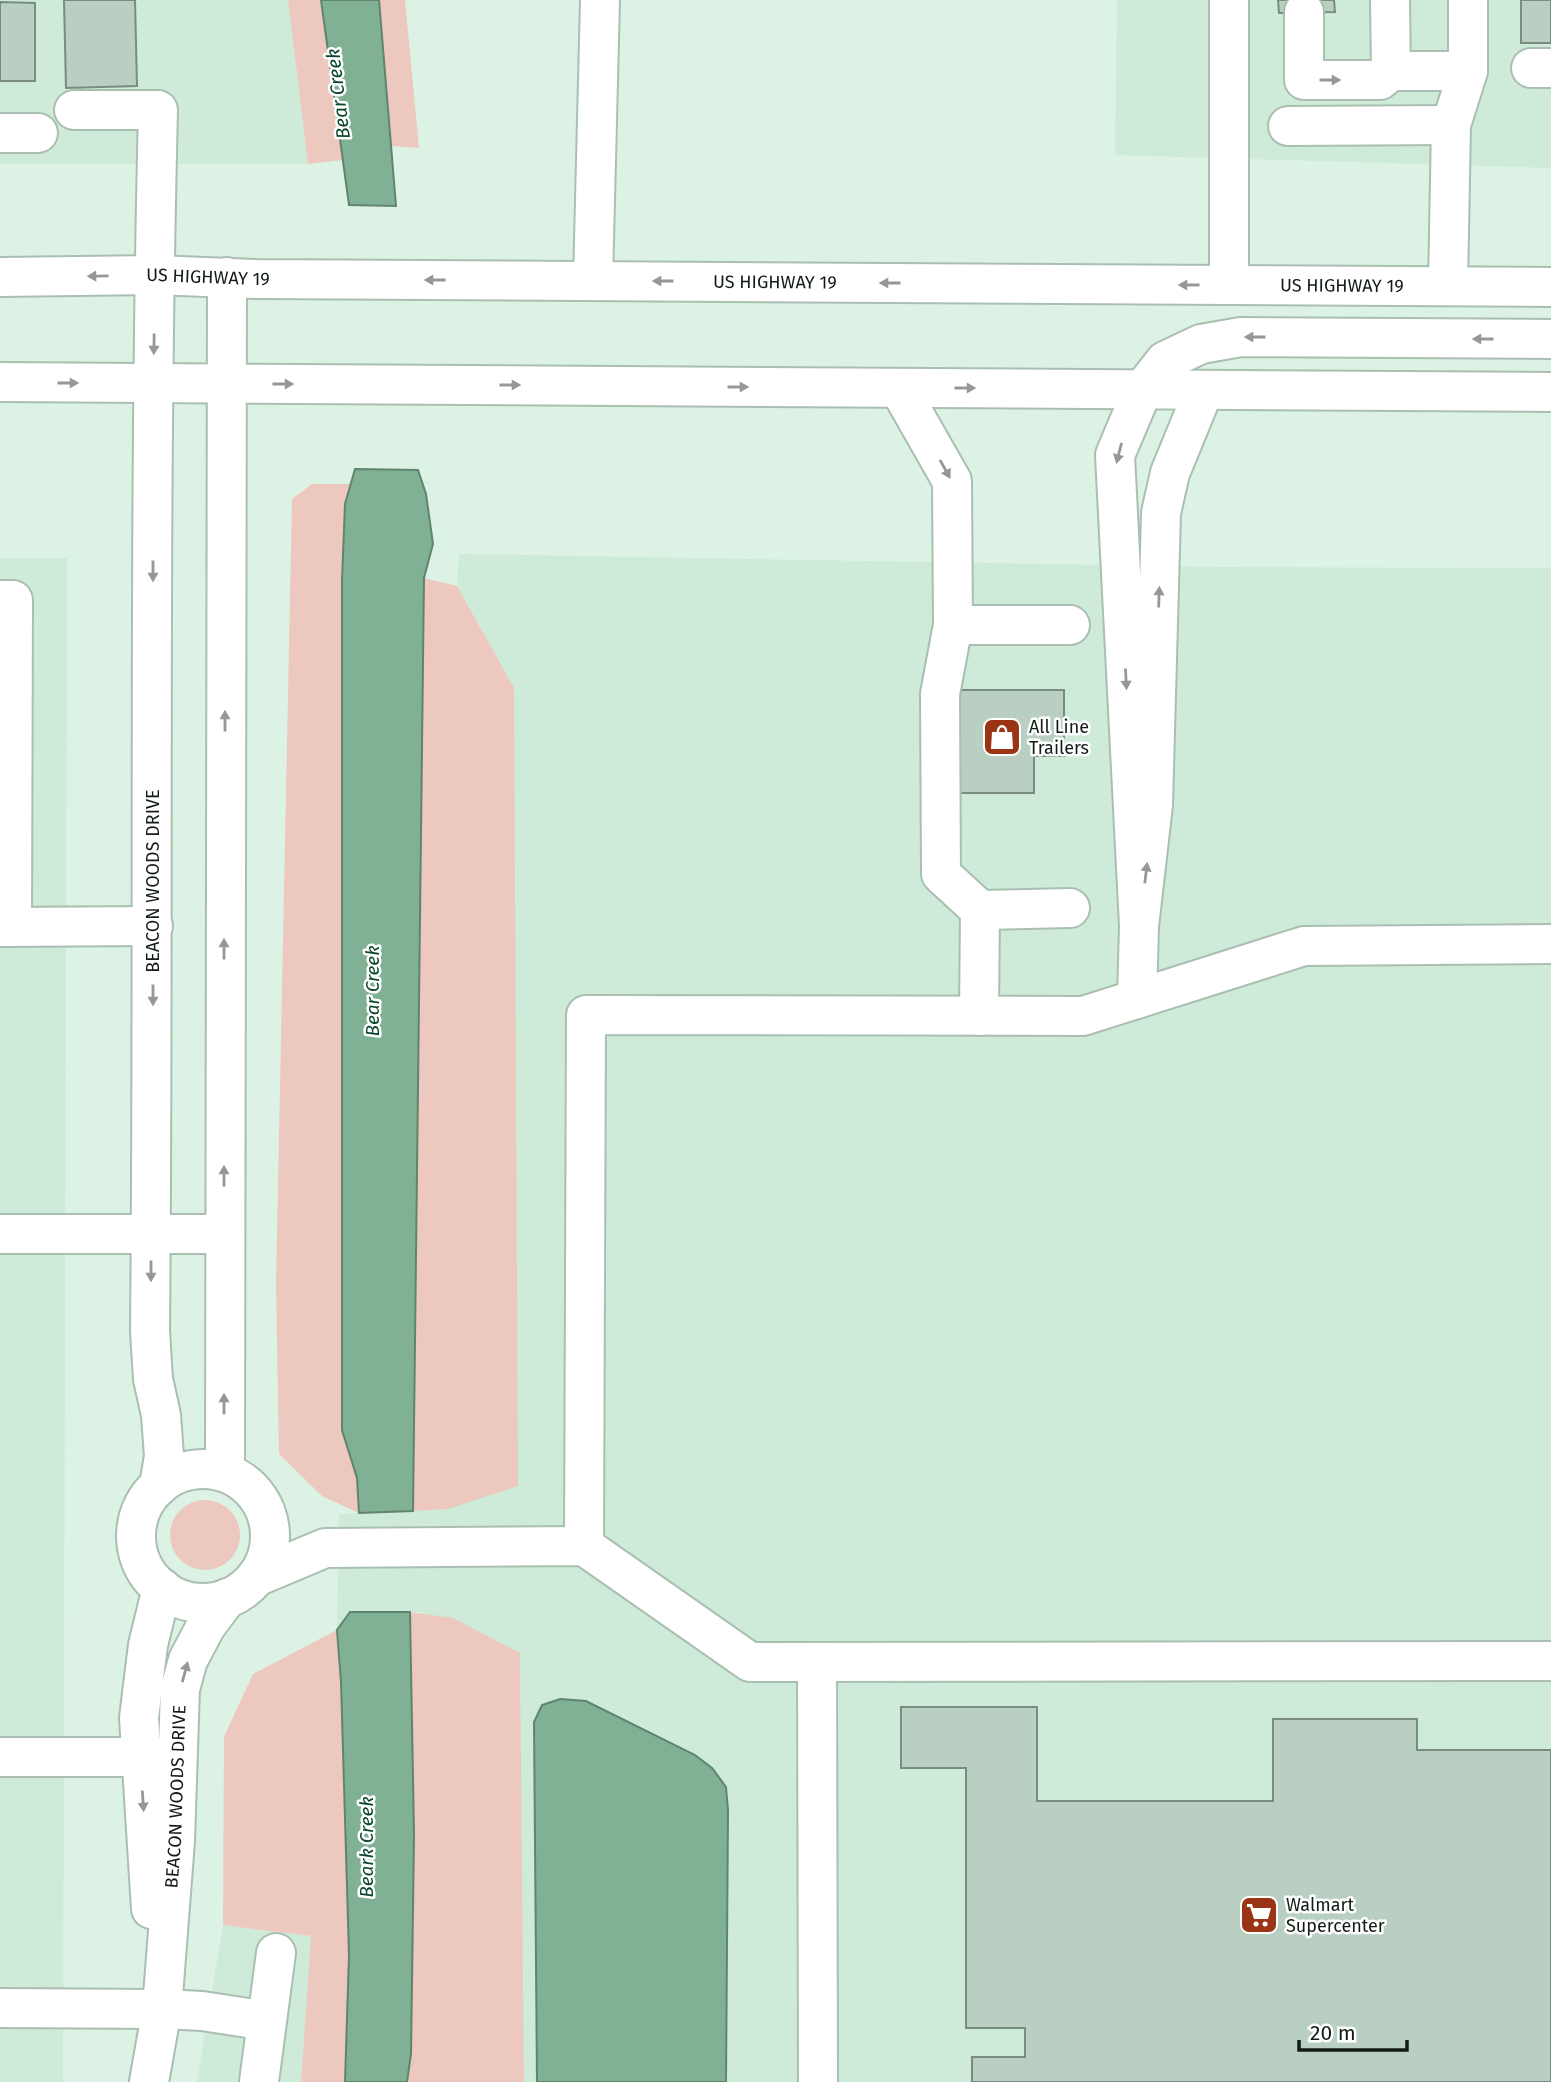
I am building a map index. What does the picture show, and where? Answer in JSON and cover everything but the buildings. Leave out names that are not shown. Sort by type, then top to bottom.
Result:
[{"type":"main road","points":[[593,281],[600,0]]},
{"type":"main road","points":[[1229,0],[1229,285]]},
{"type":"main road","points":[[1390,0],[1391,71]]},
{"type":"main road","points":[[1448,286],[1451,125],[1468,71],[1468,0]]},
{"type":"main road","points":[[1304,12],[1304,80],[1380,80],[1391,71],[1468,71]]},
{"type":"main road","name":"BEACON WOODS DRIVE","points":[[74,110],[158,110],[153,383],[150,1331],[153,1379],[161,1415],[164,1456],[159,1486],[150,1494],[141,1513],[136,1534],[139,1554],[147,1573],[162,1588],[148,1645],[139,1718],[159,1757]]},
{"type":"main road","points":[[1288,126],[1451,125]]},
{"type":"main road","points":[[0,133],[38,133]]},
{"type":"main road","name":"US HIGHWAY 19","points":[[0,277],[155,275],[227,278],[1551,287]]},
{"type":"main road","points":[[225,1472],[227,278]]},
{"type":"main road","points":[[1137,999],[1139,926],[1115,455],[1143,389],[1165,361],[1201,344],[1241,337],[1551,339]]},
{"type":"main road","points":[[0,383],[1551,392]]},
{"type":"main road","points":[[899,388],[952,481],[953,625],[940,694],[941,874],[980,910],[1070,908]]},
{"type":"main road","points":[[1139,926],[1153,805],[1161,513],[1170,473],[1204,390]]},
{"type":"main road","points":[[0,600],[13,600],[6,927],[153,926]]},
{"type":"main road","points":[[953,625],[1070,625]]},
{"type":"main road","points":[[979,1016],[980,910]]},
{"type":"main road","points":[[584,1546],[586,1015],[1083,1016],[1304,946],[1551,944]]},
{"type":"main road","points":[[0,1234],[224,1234]]},
{"type":"main road","points":[[159,1486],[184,1472],[205,1468],[225,1472],[243,1482],[258,1497],[267,1515],[325,1548]]},
{"type":"main road","name":"BEACON WOODS DRIVE","points":[[149,2082],[162,2008],[150,1902],[159,1757],[188,1660],[206,1626],[264,1563],[269,1548],[267,1515]]},
{"type":"main road","points":[[162,1588],[180,1599],[200,1603],[241,1588],[325,1548],[584,1546],[750,1662],[1551,1661]]},
{"type":"main road","points":[[817,1662],[818,2082]]},
{"type":"main road","points":[[0,1757],[159,1757]]},
{"type":"main road","points":[[259,2082],[276,1953]]},
{"type":"main road","points":[[0,2008],[162,2008],[267,2021]]},
{"type":"shaded area","points":[[0,0],[288,0],[308,164],[0,164]]},
{"type":"shaded area","points":[[288,0],[321,0],[343,160],[308,164]]},
{"type":"shaded area","points":[[379,0],[405,0],[419,148],[392,146]]},
{"type":"shaded area","points":[[1117,0],[1551,0],[1551,168],[1115,155]]},
{"type":"shaded area","points":[[312,484],[351,484],[345,504],[342,580],[342,1430],[357,1478],[359,1513],[322,1496],[279,1454],[276,1284],[292,499]]},
{"type":"shaded area","points":[[459,554],[1218,567],[1551,568],[1551,2082],[524,2082],[520,1653],[421,1612],[350,1612],[337,1630],[339,1514],[448,1509],[514,688],[457,586]]},
{"type":"shaded area","points":[[0,558],[67,558],[63,2082],[0,2082]]},
{"type":"shaded area","points":[[424,578],[457,586],[514,688],[518,1486],[448,1509],[413,1511]]},
{"type":"shaded area","points":[[205,1500],[230,1510],[240,1535],[230,1560],[205,1570],[180,1560],[170,1535],[180,1510]]},
{"type":"shaded area","points":[[410,1612],[453,1618],[520,1653],[524,2082],[407,2082],[411,2054]]},
{"type":"shaded area","points":[[337,1630],[348,1852],[347,2073],[345,2082],[301,2082],[311,1936],[223,1925],[224,1737],[253,1674]]},
{"type":"shaded area","points":[[223,1925],[311,1936],[301,2082],[197,2082]]},
{"type":"water","name":"Bear Creek","points":[[321,0],[379,0],[396,206],[349,205]]},
{"type":"water","name":"Bear Creek","points":[[355,469],[418,470],[426,494],[433,544],[424,578],[413,1511],[359,1513],[357,1478],[342,1430],[342,580],[345,504]]},
{"type":"water","name":"Beark Creek","points":[[350,1612],[410,1612],[414,1834],[411,2054],[407,2082],[345,2082],[349,1955],[337,1630]]},
{"type":"water","points":[[560,1699],[586,1701],[695,1755],[712,1768],[726,1787],[726,2082],[537,2082],[534,1722],[542,1705]]},
{"type":"place","name":"All Line Trailers","points":[[1002,737]]},
{"type":"place","name":"Walmart Supercenter","points":[[1259,1915]]}]
